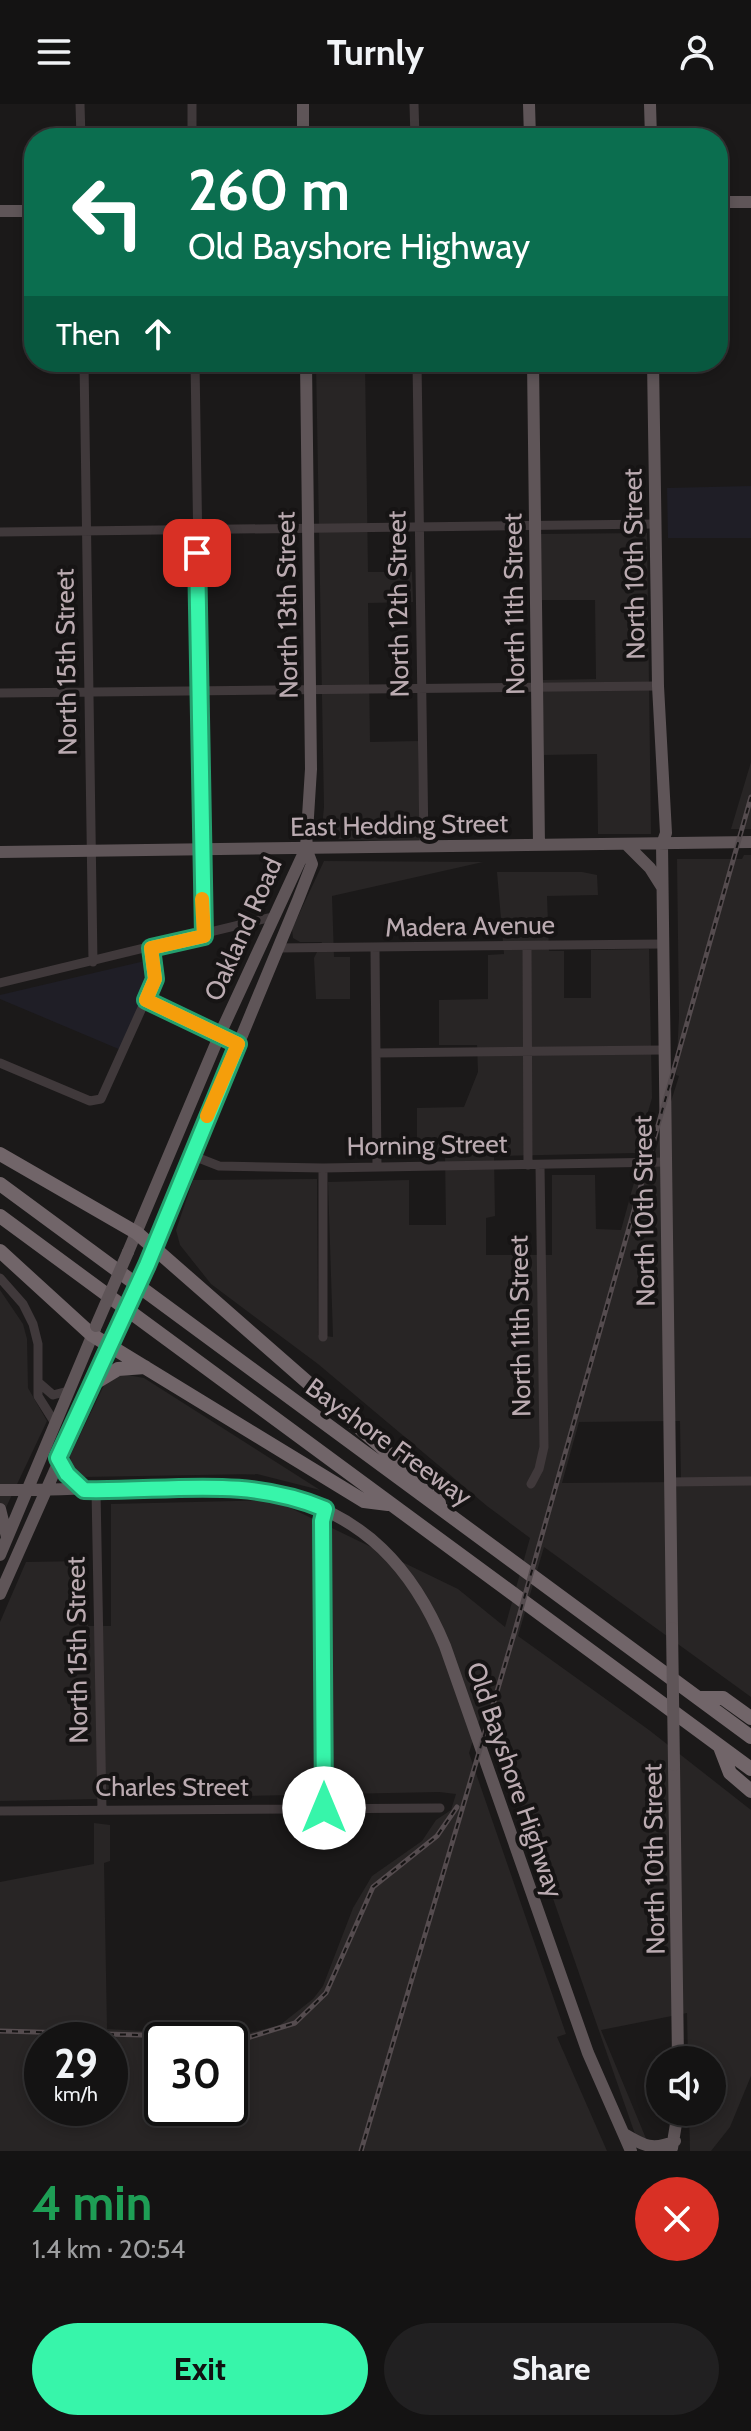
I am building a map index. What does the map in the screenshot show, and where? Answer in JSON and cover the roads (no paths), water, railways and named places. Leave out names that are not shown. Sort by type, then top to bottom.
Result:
[{"type":"highway","points":[[0,1154],[137,1233],[427,1487],[447,1515]]},
{"type":"highway","name":"Bayshore Freeway","points":[[0,1184],[751,1737]]},
{"type":"highway","name":"Bayshore Freeway","points":[[0,1216],[751,1769]]},
{"type":"highway","points":[[0,1251],[94,1331],[145,1367],[364,1501],[391,1505]]},
{"type":"highway","points":[[93,1384],[118,1369],[145,1367]]},
{"type":"highway","points":[[697,1698],[723,1698],[751,1718]]},
{"type":"highway","points":[[719,1745],[730,1773],[751,1791]]},
{"type":"main road","points":[[303,104],[303,128]]},
{"type":"main road","points":[[529,104],[530,128]]},
{"type":"main road","points":[[650,104],[651,128]]},
{"type":"main road","points":[[728,202],[751,202]]},
{"type":"main road","points":[[0,211],[24,211]]},
{"type":"main road","name":"North 13th Street","points":[[306,372],[310,688],[306,848]]},
{"type":"main road","name":"North 11th Street","points":[[533,372],[539,845]]},
{"type":"main road","name":"North 10th Street","points":[[653,372],[658,686],[666,819],[662,844],[663,1050],[678,2046]]},
{"type":"main road","name":"East Hedding Street","points":[[0,852],[751,842]]},
{"type":"main road","points":[[626,844],[650,868],[662,887]]},
{"type":"main road","name":"Oakland Road","points":[[0,1555],[220,1034],[306,848]]},
{"type":"main road","name":"Oakland Road","points":[[0,1594],[58,1458],[147,1265],[312,864],[306,848]]},
{"type":"main road","points":[[58,1458],[67,1474],[90,1490]]},
{"type":"main road","name":"Old Bayshore Highway","points":[[0,1490],[232,1487],[275,1491],[325,1509],[375,1541],[410,1578],[432,1616],[588,2053],[631,2151]]},
{"type":"main road","points":[[0,1509],[7,1539]]},
{"type":"main road","points":[[621,2132],[647,2148],[676,2148],[678,2126]]},
{"type":"main road","points":[[621,2132],[623,2151]]},
{"type":"street","points":[[80,104],[81,128]]},
{"type":"street","points":[[192,104],[192,128]]},
{"type":"street","points":[[414,104],[415,128]]},
{"type":"street","name":"North 15th Street","points":[[84,372],[93,962]]},
{"type":"street","points":[[195,372],[204,936]]},
{"type":"street","name":"North 12th Street","points":[[417,372],[424,846]]},
{"type":"street","points":[[0,532],[655,524]]},
{"type":"street","points":[[0,693],[421,686],[658,686]]},
{"type":"street","points":[[0,983],[204,936],[272,917]]},
{"type":"street","name":"Madera Avenue","points":[[277,948],[663,944]]},
{"type":"street","points":[[527,947],[528,1165]]},
{"type":"street","points":[[0,1063],[90,1101],[101,1099],[155,979],[151,948]]},
{"type":"street","points":[[375,949],[377,1167]]},
{"type":"street","points":[[146,1000],[238,1044]]},
{"type":"street","points":[[376,1053],[663,1050]]},
{"type":"street","name":"Horning Street","points":[[191,1155],[219,1166],[323,1168],[666,1162]]},
{"type":"street","name":"North 11th Street","points":[[531,1484],[539,1469],[544,1447],[540,1165]]},
{"type":"street","points":[[323,1168],[323,1337]]},
{"type":"street","points":[[0,1278],[23,1304],[33,1324],[38,1344],[38,1396],[55,1423]]},
{"type":"street","points":[[38,1382],[53,1395],[68,1391]]},
{"type":"street","points":[[669,1482],[751,1481]]},
{"type":"street","name":"North 15th Street","points":[[90,1490],[102,1810]]},
{"type":"street","points":[[324,1808],[322,1521],[325,1509]]},
{"type":"street","name":"Charles Street","points":[[0,1811],[440,1808]]},
{"type":"railway","points":[[361,2151],[514,1634],[751,797]]},
{"type":"railway","points":[[0,2031],[247,2038],[295,2023],[326,1993],[373,1887],[437,1836],[457,1807]]}]
